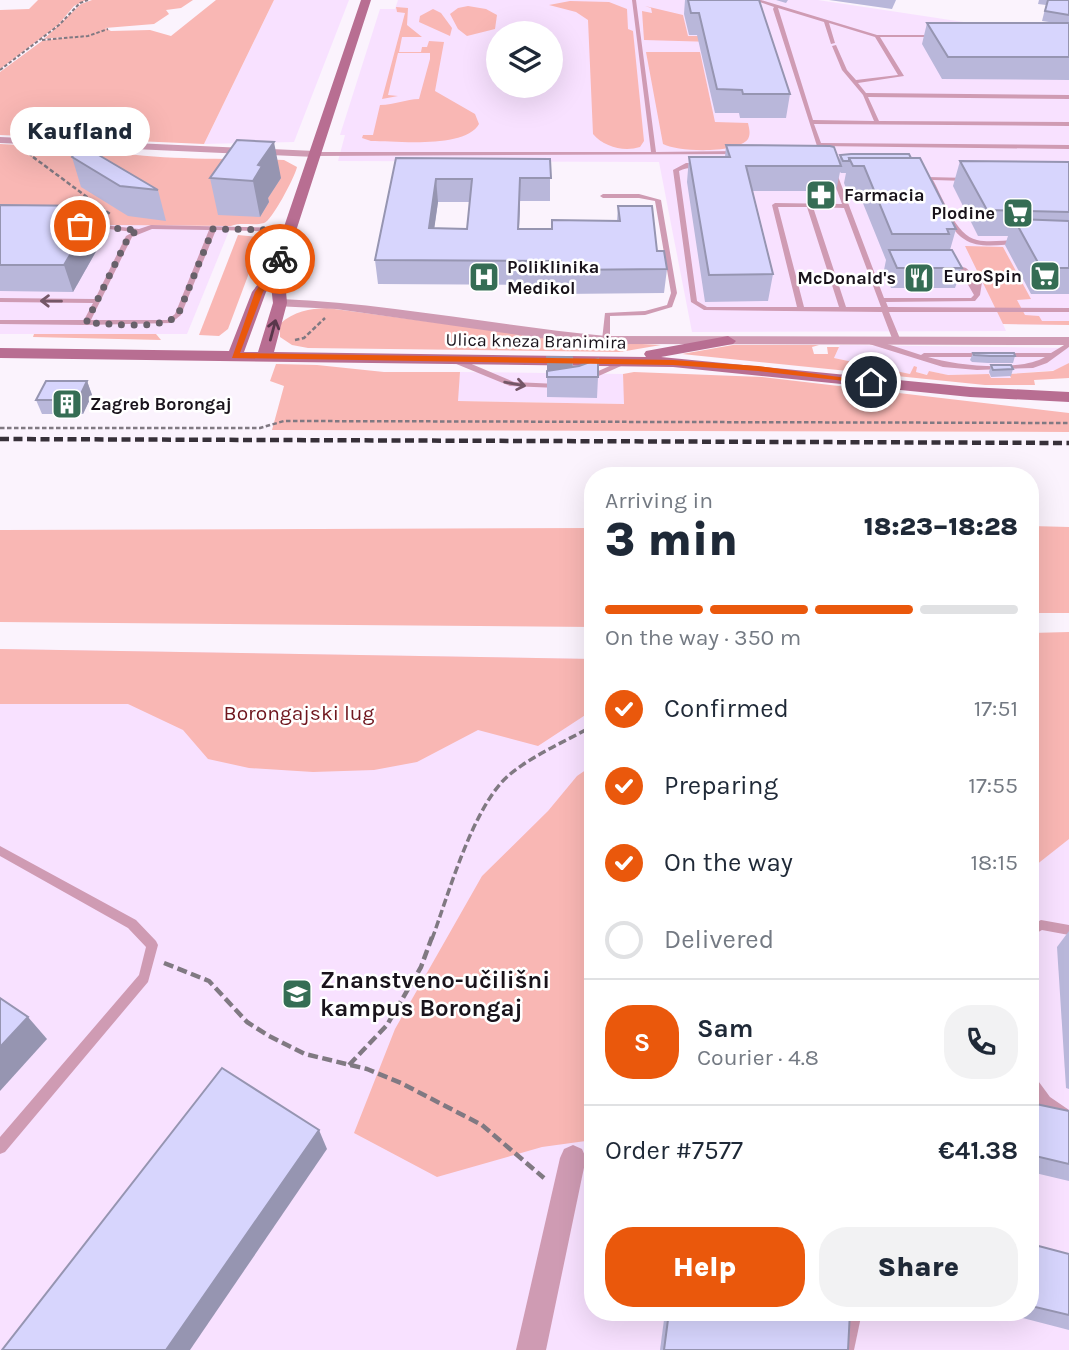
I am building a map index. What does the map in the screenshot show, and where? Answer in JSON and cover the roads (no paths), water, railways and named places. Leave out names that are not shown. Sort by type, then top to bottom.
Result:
[{"type":"main road","points":[[235,356],[259,292],[277,268],[366,0]]},
{"type":"main road","points":[[265,356],[280,303],[277,268]]},
{"type":"main road","points":[[626,362],[677,348],[728,341]]},
{"type":"main road","name":"Ulica kneza Branimira","points":[[5,351],[730,366],[949,391],[1069,397]]},
{"type":"street","points":[[0,140],[316,154]]},
{"type":"street","name":"Ulica kneza Branimira","points":[[280,303],[336,305],[540,334],[606,340],[1069,343]]},
{"type":"street","points":[[531,1350],[573,1158]]},
{"type":"lane","points":[[634,0],[654,153]]},
{"type":"lane","points":[[756,0],[877,36],[945,37]]},
{"type":"lane","points":[[789,10],[794,5]]},
{"type":"lane","points":[[776,6],[820,145]]},
{"type":"lane","points":[[826,21],[845,70],[865,95],[877,122]]},
{"type":"lane","points":[[855,82],[901,76],[877,36]]},
{"type":"lane","points":[[865,95],[1069,97]]},
{"type":"lane","points":[[811,122],[1069,124]]},
{"type":"lane","points":[[813,153],[820,145],[1069,147]]},
{"type":"lane","points":[[316,154],[747,153]]},
{"type":"lane","points":[[714,165],[686,165],[676,170],[694,302],[706,309],[1069,310]]},
{"type":"lane","points":[[826,166],[833,169],[897,341]]},
{"type":"lane","points":[[836,178],[850,178]]},
{"type":"lane","points":[[916,178],[971,179]]},
{"type":"lane","points":[[929,178],[960,233],[969,240],[1019,242]]},
{"type":"lane","points":[[603,196],[639,196],[658,200],[674,293],[670,306],[645,313],[607,314],[606,340]]},
{"type":"lane","points":[[801,308],[775,205],[846,206]]},
{"type":"lane","points":[[810,206],[843,309]]},
{"type":"lane","points":[[80,226],[138,230],[290,230]]},
{"type":"lane","points":[[0,322],[162,324],[174,319],[213,229]]},
{"type":"lane","points":[[86,323],[129,236],[138,230]]},
{"type":"lane","points":[[869,265],[881,265]]},
{"type":"lane","points":[[883,300],[973,300],[980,285],[977,278],[962,268],[944,265]]},
{"type":"lane","points":[[0,309],[2,300],[97,301]]},
{"type":"lane","points":[[869,341],[930,361],[1044,361],[1069,343]]},
{"type":"lane","points":[[910,354],[1053,354]]},
{"type":"lane","points":[[452,359],[513,384],[569,385]]},
{"type":"lane","points":[[583,379],[626,362]]},
{"type":"lane","points":[[0,851],[132,924],[152,945],[144,978],[0,1147]]},
{"type":"lane","points":[[1039,926],[1069,930]]},
{"type":"lane","points":[[1039,1094],[1045,1102],[1069,1116]]},
{"type":"lane","points":[[847,1350],[853,1321]]},
{"type":"railway","points":[[0,439],[1069,443]]},
{"type":"place","name":"Farmacia","points":[[821,195]]},
{"type":"place","name":"Plodine","points":[[1018,213]]},
{"type":"place","name":"Kaufland","points":[[80,226]]},
{"type":"place","name":"EuroSpin","points":[[1045,276]]},
{"type":"place","name":"Poliklinika Medikol","points":[[484,277]]},
{"type":"place","name":"McDonald's","points":[[919,278]]},
{"type":"place","name":"Zagreb Borongaj","points":[[67,404]]},
{"type":"place","name":"Znanstveno-učilišni kampus Borongaj","points":[[297,994]]},
{"type":"park label","name":"Borongajski lug","points":[[299,713]]}]
